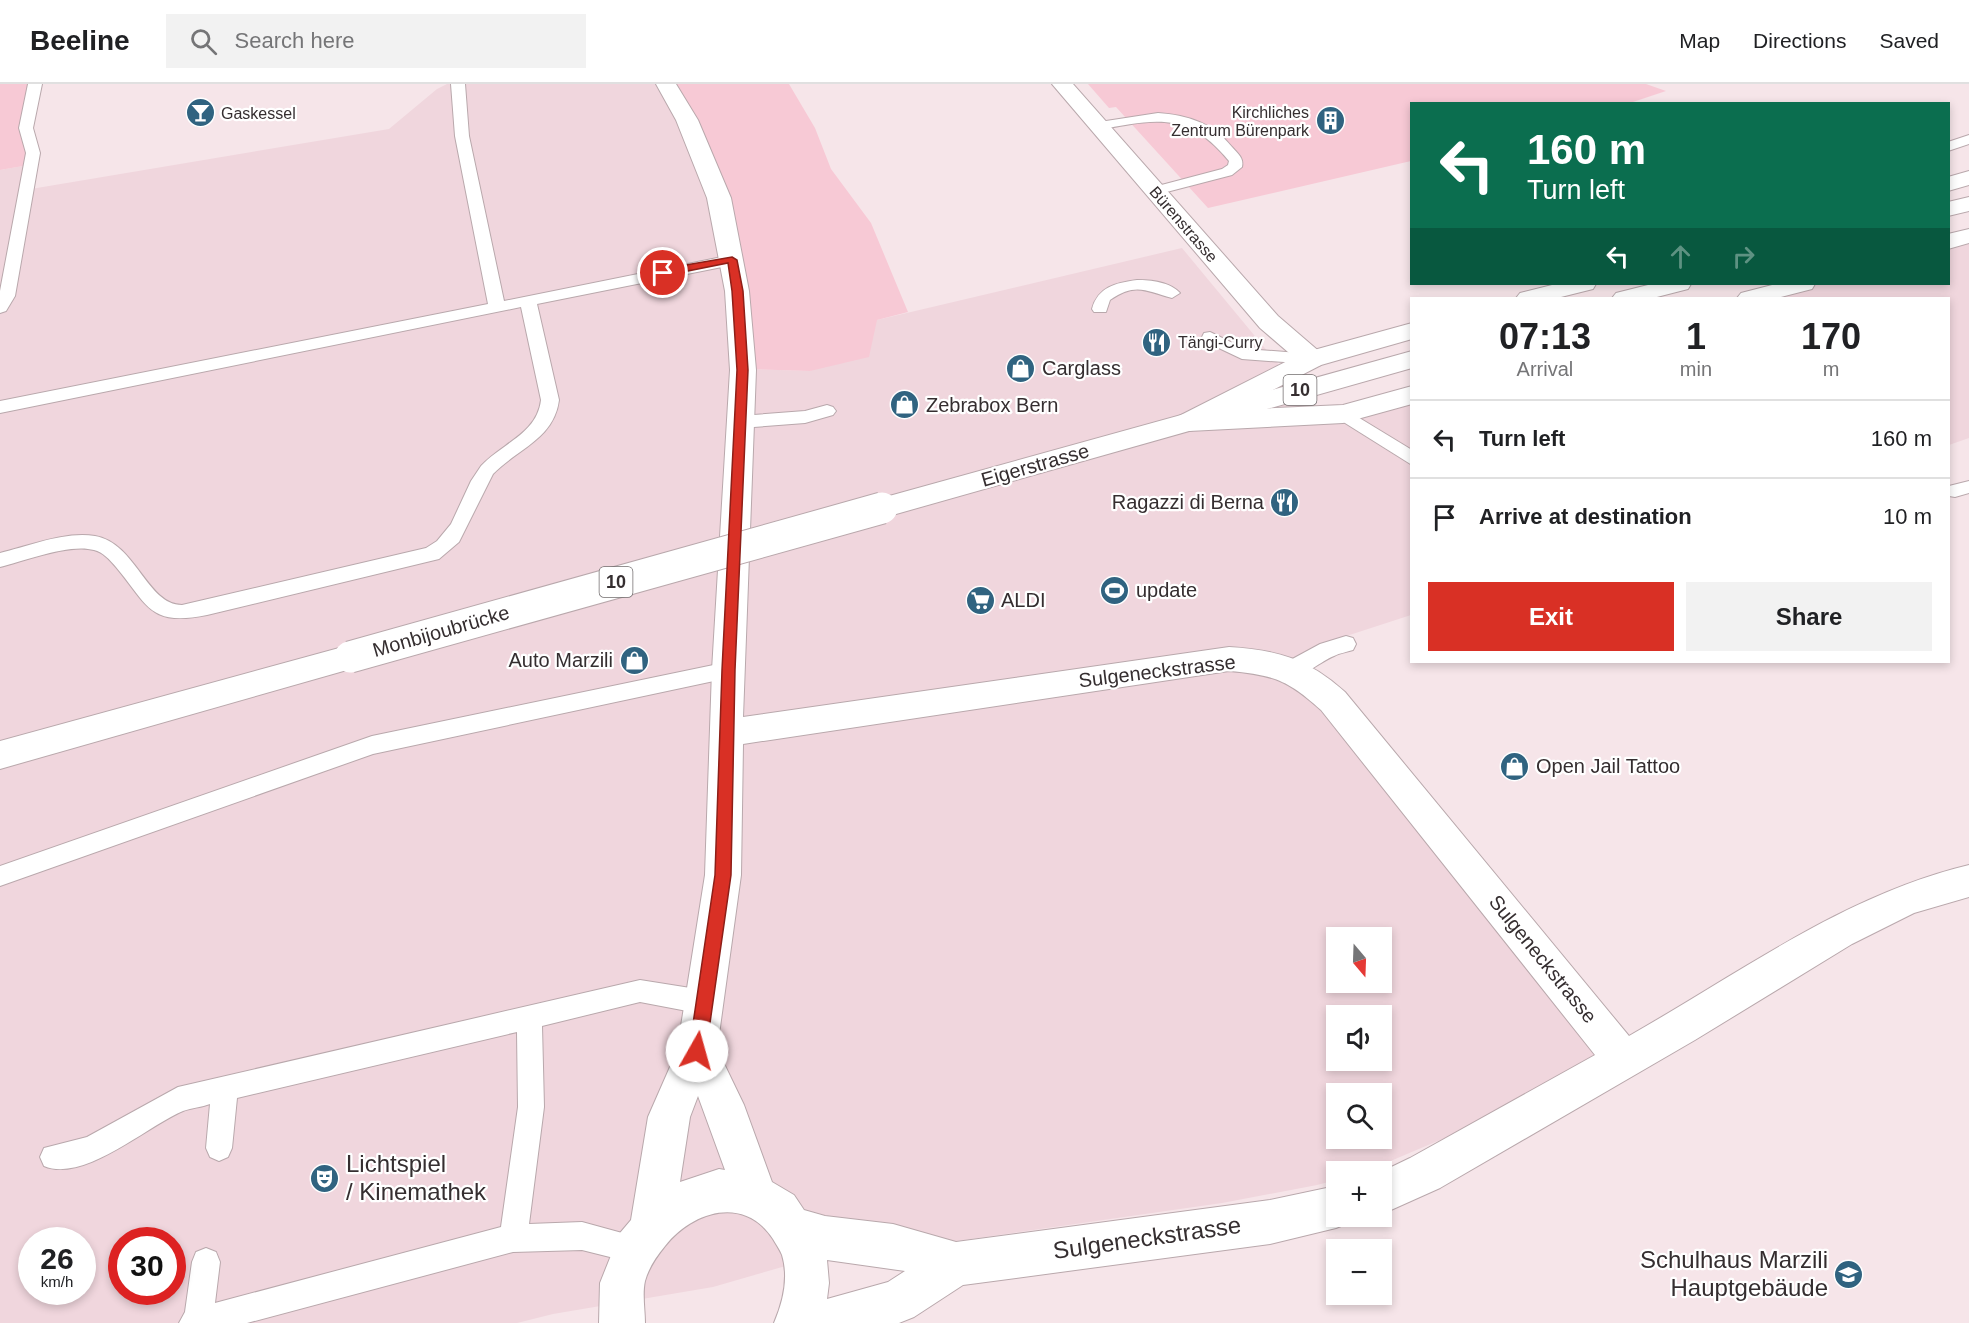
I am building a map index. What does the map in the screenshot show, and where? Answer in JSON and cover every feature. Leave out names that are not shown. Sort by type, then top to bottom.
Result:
[{"type":"street","points":[[622,1323],[620,1297],[625,1272],[642,1238],[669,1117],[697,1051],[723,875],[728,670],[741,422],[742,370],[737,291],[732,260],[718,198],[705,160],[687,120],[666,84]]},
{"type":"street","name":"Bürenstrasse","points":[[1062,84],[1269,322],[1312,358]]},
{"type":"street","points":[[1950,183],[1969,178]]},
{"type":"street","points":[[1950,209],[1969,204]]},
{"type":"street","points":[[1950,241],[1969,236]]},
{"type":"street","points":[[1533,297],[1580,285]]},
{"type":"street","points":[[1629,297],[1675,285]]},
{"type":"street","points":[[1754,297],[1799,285]]},
{"type":"street","name":"Eigerstrasse","points":[[1189,422],[1312,358],[1410,332]]},
{"type":"street","name":"Eigerstrasse","points":[[882,508],[1410,360]]},
{"type":"street","name":"Eigerstrasse","points":[[1189,422],[1343,414],[1410,397]]},
{"type":"street","name":"Monbijoubrücke","points":[[0,755],[882,508]]},
{"type":"street","name":"Sulgeneckstrasse","points":[[727,733],[1229,659],[1262,661],[1292,669],[1312,681],[1333,701],[1623,1059]]},
{"type":"street","points":[[1392,1188],[1425,1173],[1865,917],[1937,887],[1969,881]]},
{"type":"street","points":[[697,1051],[723,1105],[755,1195]]},
{"type":"street","points":[[642,1238],[669,1210],[701,1195],[734,1191],[755,1195],[777,1208],[795,1229],[804,1254],[807,1284],[802,1313],[797,1323]]},
{"type":"street","name":"Sulgeneckstrasse","points":[[795,1229],[825,1238],[893,1246],[956,1264],[1270,1222],[1326,1209]]},
{"type":"street","name":"Sulgeneckstrasse","points":[[823,1323],[898,1301],[956,1264]]},
{"type":"lane","points":[[0,308],[6,296],[33,153],[26,128],[35,84]]},
{"type":"lane","points":[[458,84],[462,136],[497,307]]},
{"type":"lane","points":[[1098,126],[1150,117],[1188,120],[1207,129],[1236,161],[1235,166],[1227,172],[1155,191]]},
{"type":"lane","points":[[1950,146],[1969,139]]},
{"type":"lane","points":[[0,407],[732,260]]},
{"type":"lane","points":[[1100,309],[1103,298],[1124,286],[1150,285],[1172,293]]},
{"type":"lane","points":[[0,560],[80,542],[95,543],[111,549],[158,605],[176,612],[207,608],[432,554],[443,548],[456,534],[486,471],[541,426],[549,414],[550,400],[528,301]]},
{"type":"lane","points":[[1210,337],[1242,354],[1312,358]]},
{"type":"lane","points":[[741,422],[805,417],[827,411]]},
{"type":"lane","points":[[1343,414],[1410,458]]},
{"type":"lane","points":[[1292,669],[1327,650],[1346,644]]},
{"type":"lane","points":[[0,876],[372,745],[728,670]]},
{"type":"lane","points":[[53,1157],[91,1149],[178,1100],[225,1088],[640,991],[703,1002]]},
{"type":"lane","points":[[513,1238],[531,1107],[529,1017]]},
{"type":"lane","points":[[219,1148],[225,1088]]},
{"type":"lane","points":[[206,1262],[195,1322],[513,1238],[582,1236],[642,1238]]},
{"type":"shaded area","points":[[0,84],[31,84],[30,150],[23,190],[18,191],[23,166],[0,170]]},
{"type":"shaded area","points":[[447,84],[662,84],[701,162],[747,369],[810,371],[877,320],[1182,248],[1321,416],[1410,395],[1410,615],[1328,642],[1280,670],[1321,700],[1598,1053],[1473,1126],[1391,1161],[1326,1161],[1326,1183],[1317,1185],[1222,1203],[789,1265],[713,1287],[553,1314],[517,1323],[0,1323],[0,170],[23,166],[19,191],[389,129],[437,89]]},
{"type":"shaded area","points":[[670,84],[789,84],[815,128],[831,169],[871,223],[908,312],[877,320],[869,357],[810,371],[747,369],[741,290]]},
{"type":"shaded area","points":[[1088,84],[1646,84],[1666,91],[1633,102],[1410,102],[1410,161],[1208,208],[1116,107],[1109,108]]},
{"type":"shaded area","points":[[1969,233],[1969,438],[1950,445],[1950,297],[1749,297],[1792,285],[1950,285],[1950,239]]},
{"type":"place","name":"Gaskessel","points":[[200,113]]},
{"type":"place","name":"Kirchliches Zentrum Bürenpark","points":[[1330,121]]},
{"type":"place","name":"Tängi-Curry","points":[[1157,342]]},
{"type":"place","name":"Carglass","points":[[1021,368]]},
{"type":"place","name":"Zebrabox Bern","points":[[905,405]]},
{"type":"place","name":"Ragazzi di Berna","points":[[1285,502]]},
{"type":"place","name":"update","points":[[1115,590]]},
{"type":"place","name":"ALDI","points":[[980,600]]},
{"type":"place","name":"Auto Marzili","points":[[634,660]]},
{"type":"place","name":"Open Jail Tattoo","points":[[1515,766]]},
{"type":"place","name":"Lichtspiel / Kinemathek","points":[[325,1178]]},
{"type":"place","name":"Schulhaus Marzili Hauptgebäude","points":[[1849,1274]]},
{"type":"route","points":[[663,273],[732,260],[737,291],[742,370],[728,670],[723,875],[697,1051]]}]
